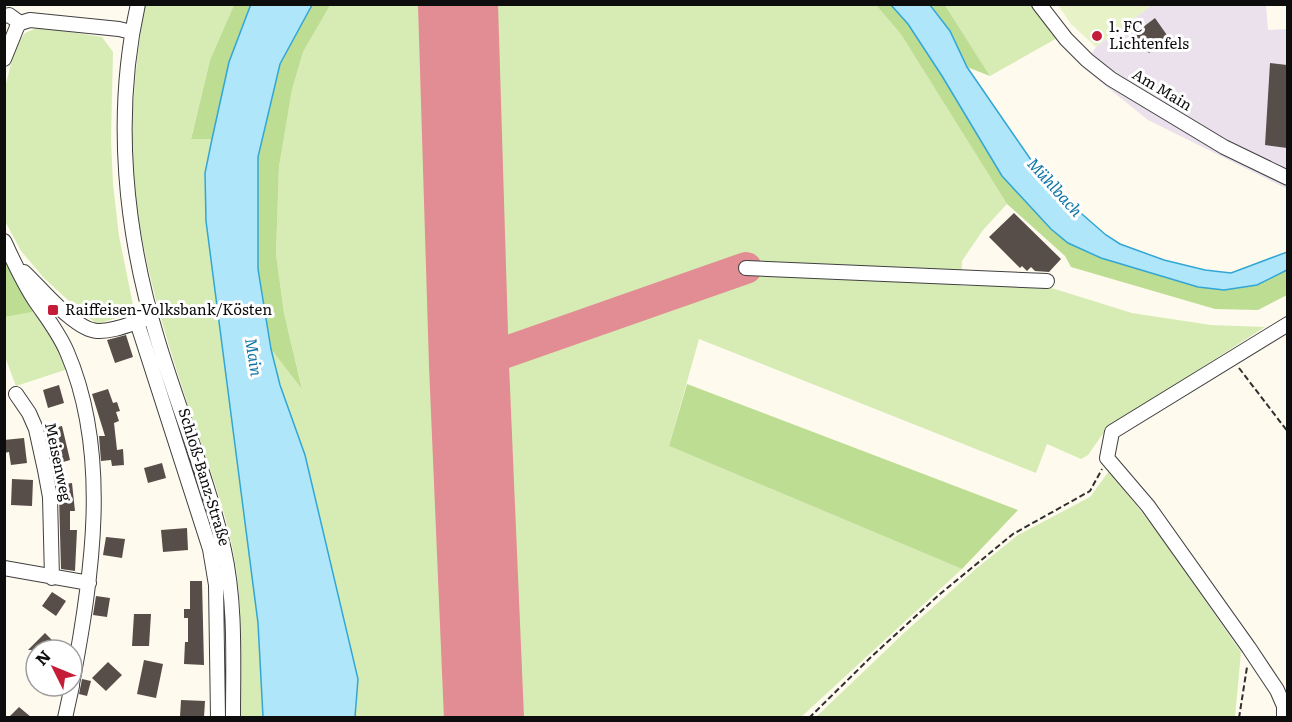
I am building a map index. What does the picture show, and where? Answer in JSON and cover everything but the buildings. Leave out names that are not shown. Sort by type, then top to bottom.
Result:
[{"type":"street","points":[[138,4],[131,32],[124,102],[127,192],[134,247],[151,317],[225,551],[231,605],[233,717]]},
{"type":"street","name":"Am Main","points":[[1039,4],[1066,39],[1111,79],[1224,147],[1287,178]]},
{"type":"street","points":[[4,16],[9,15],[20,23]]},
{"type":"street","points":[[4,59],[14,32],[20,23],[33,20],[131,32]]},
{"type":"street","points":[[4,241],[36,301],[60,336],[67,351],[86,417],[92,459],[94,508],[89,583],[80,638]]},
{"type":"street","points":[[14,262],[58,305],[88,329],[100,332],[151,317]]},
{"type":"street","points":[[746,268],[1047,281]]},
{"type":"street","name":"Schloß-Banz-Straße","points":[[137,322],[210,549],[216,585],[218,717]]},
{"type":"street","points":[[1284,717],[1284,706],[1277,690],[1249,648],[1148,506],[1107,459],[1112,432],[1287,324]]},
{"type":"street","name":"Meisenweg","points":[[16,394],[29,412],[36,429],[45,470],[50,497],[52,578]]},
{"type":"street","points":[[6,571],[89,583]]},
{"type":"street","points":[[65,717],[69,698]]},
{"type":"path","points":[[1232,358],[1287,432]]},
{"type":"path","points":[[809,717],[939,594],[1013,534],[1090,491],[1107,459]]},
{"type":"path","points":[[1239,717],[1249,648]]},
{"type":"shaded area","points":[[1152,5],[1266,5],[1268,30],[1287,29],[1287,189],[1148,120],[1082,67],[1096,47]]},
{"type":"green space","points":[[330,4],[876,5],[901,33],[1007,204],[983,230],[962,261],[961,286],[1045,286],[1132,313],[1211,325],[1265,327],[1107,428],[1088,455],[1081,459],[1047,444],[1036,473],[699,339],[669,446],[962,569],[800,718],[355,717],[358,679],[305,455],[280,385],[271,349],[302,388],[284,313],[276,254],[279,167],[292,90],[303,52]]},
{"type":"green space","points":[[145,5],[234,5],[210,60],[191,138],[212,139],[205,173],[258,623],[263,717],[241,717],[240,605],[232,545],[227,523],[165,332],[148,268],[136,204],[132,140],[133,106]]},
{"type":"green space","points":[[234,5],[251,5],[229,62],[212,139],[191,139],[210,60]]},
{"type":"green space","points":[[312,5],[330,5],[303,52],[292,90],[279,167],[276,254],[284,313],[302,389],[271,349],[258,269],[258,157],[280,64]]},
{"type":"green space","points":[[876,5],[891,5],[908,24],[1002,176],[1051,229],[1068,243],[1101,258],[1198,287],[1287,270],[1287,295],[1258,310],[1215,309],[1071,267],[1065,256],[1007,204],[901,34]]},
{"type":"green space","points":[[931,5],[945,5],[990,76],[967,67],[950,31]]},
{"type":"green space","points":[[945,5],[1033,5],[1059,37],[990,76]]},
{"type":"green space","name":"1. FC Lichtenfels","points":[[1058,5],[1152,5],[1096,47],[1071,24]]},
{"type":"green space","points":[[39,27],[102,37],[113,52],[111,139],[113,184],[119,236],[133,305],[130,314],[97,324],[44,278],[21,251],[5,221],[4,92],[15,47],[25,33]]},
{"type":"green space","points":[[4,254],[33,312],[5,317]]},
{"type":"green space","points":[[33,312],[52,339],[68,369],[16,386],[5,357],[5,317]]},
{"type":"green space","points":[[687,384],[1018,510],[962,569],[669,446]]},
{"type":"green space","points":[[1109,471],[1155,529],[1241,652],[1235,717],[815,718],[905,632],[978,567],[1018,535],[1090,497]]},
{"type":"water","name":"Main","points":[[251,4],[312,5],[280,64],[258,157],[258,269],[271,349],[280,385],[305,455],[358,679],[355,717],[263,717],[258,623],[206,221],[205,173],[229,62]]},
{"type":"water","points":[[891,5],[930,5],[950,31],[967,67],[1040,173],[1067,201],[1106,235],[1120,244],[1164,260],[1205,270],[1231,273],[1287,252],[1287,270],[1257,285],[1224,290],[1198,287],[1101,258],[1068,243],[1051,229],[1002,176],[942,76],[908,24]]},
{"type":"taxiway","points":[[469,365],[746,268]]},
{"type":"runway","points":[[458,4],[469,365],[484,718]]},
{"type":"place","name":"1. FC Lichtenfels","points":[[1097,36]]},
{"type":"place","name":"Raiffeisen-Volksbank/Kösten","points":[[53,310]]},
{"type":"water label","name":"Mühlbach","points":[[1055,187]]}]
